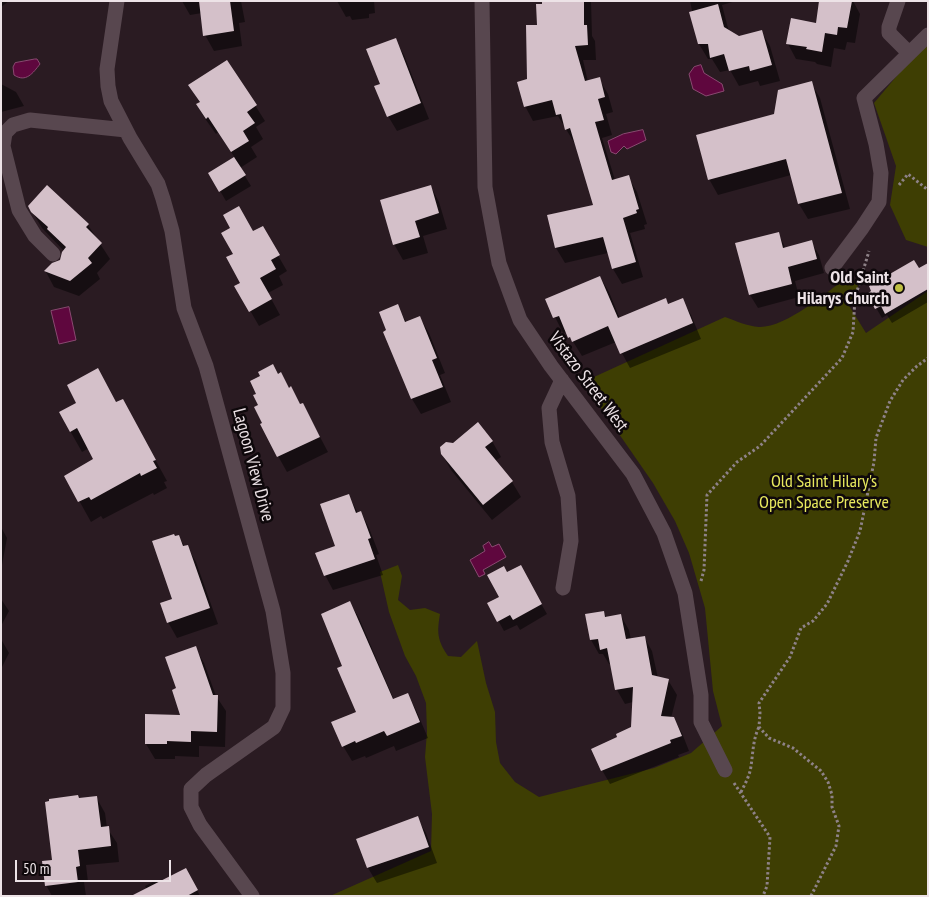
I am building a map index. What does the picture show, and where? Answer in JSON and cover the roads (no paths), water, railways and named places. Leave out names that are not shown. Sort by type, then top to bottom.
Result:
[{"type":"street","name":"Lagoon View Drive","points":[[117,1],[108,69],[108,86],[111,101],[158,184],[163,199],[172,231],[184,308],[209,376],[273,611],[279,646],[283,673],[283,708],[274,727],[206,775],[192,789],[191,807],[200,825],[252,896]]},
{"type":"street","name":"Vistazo Street West","points":[[482,1],[485,187],[499,263],[520,320],[562,380],[633,474],[664,533],[685,593],[701,694],[701,722],[725,770]]},
{"type":"street","points":[[898,1],[889,26],[889,33],[908,52]]},
{"type":"street","points":[[832,268],[862,228],[878,202],[881,173],[876,144],[864,98],[908,52],[928,35]]},
{"type":"street","points":[[53,254],[35,236],[19,210],[3,146],[5,133],[13,125],[30,120],[126,130]]},
{"type":"street","points":[[562,380],[549,408],[552,442],[568,496],[571,541],[563,588]]},
{"type":"place","name":"Old Saint Hilarys Church","points":[[899,288]]},
{"type":"park label","name":"Old Saint Hilary's Open Space Preserve","points":[[824,492]]}]
